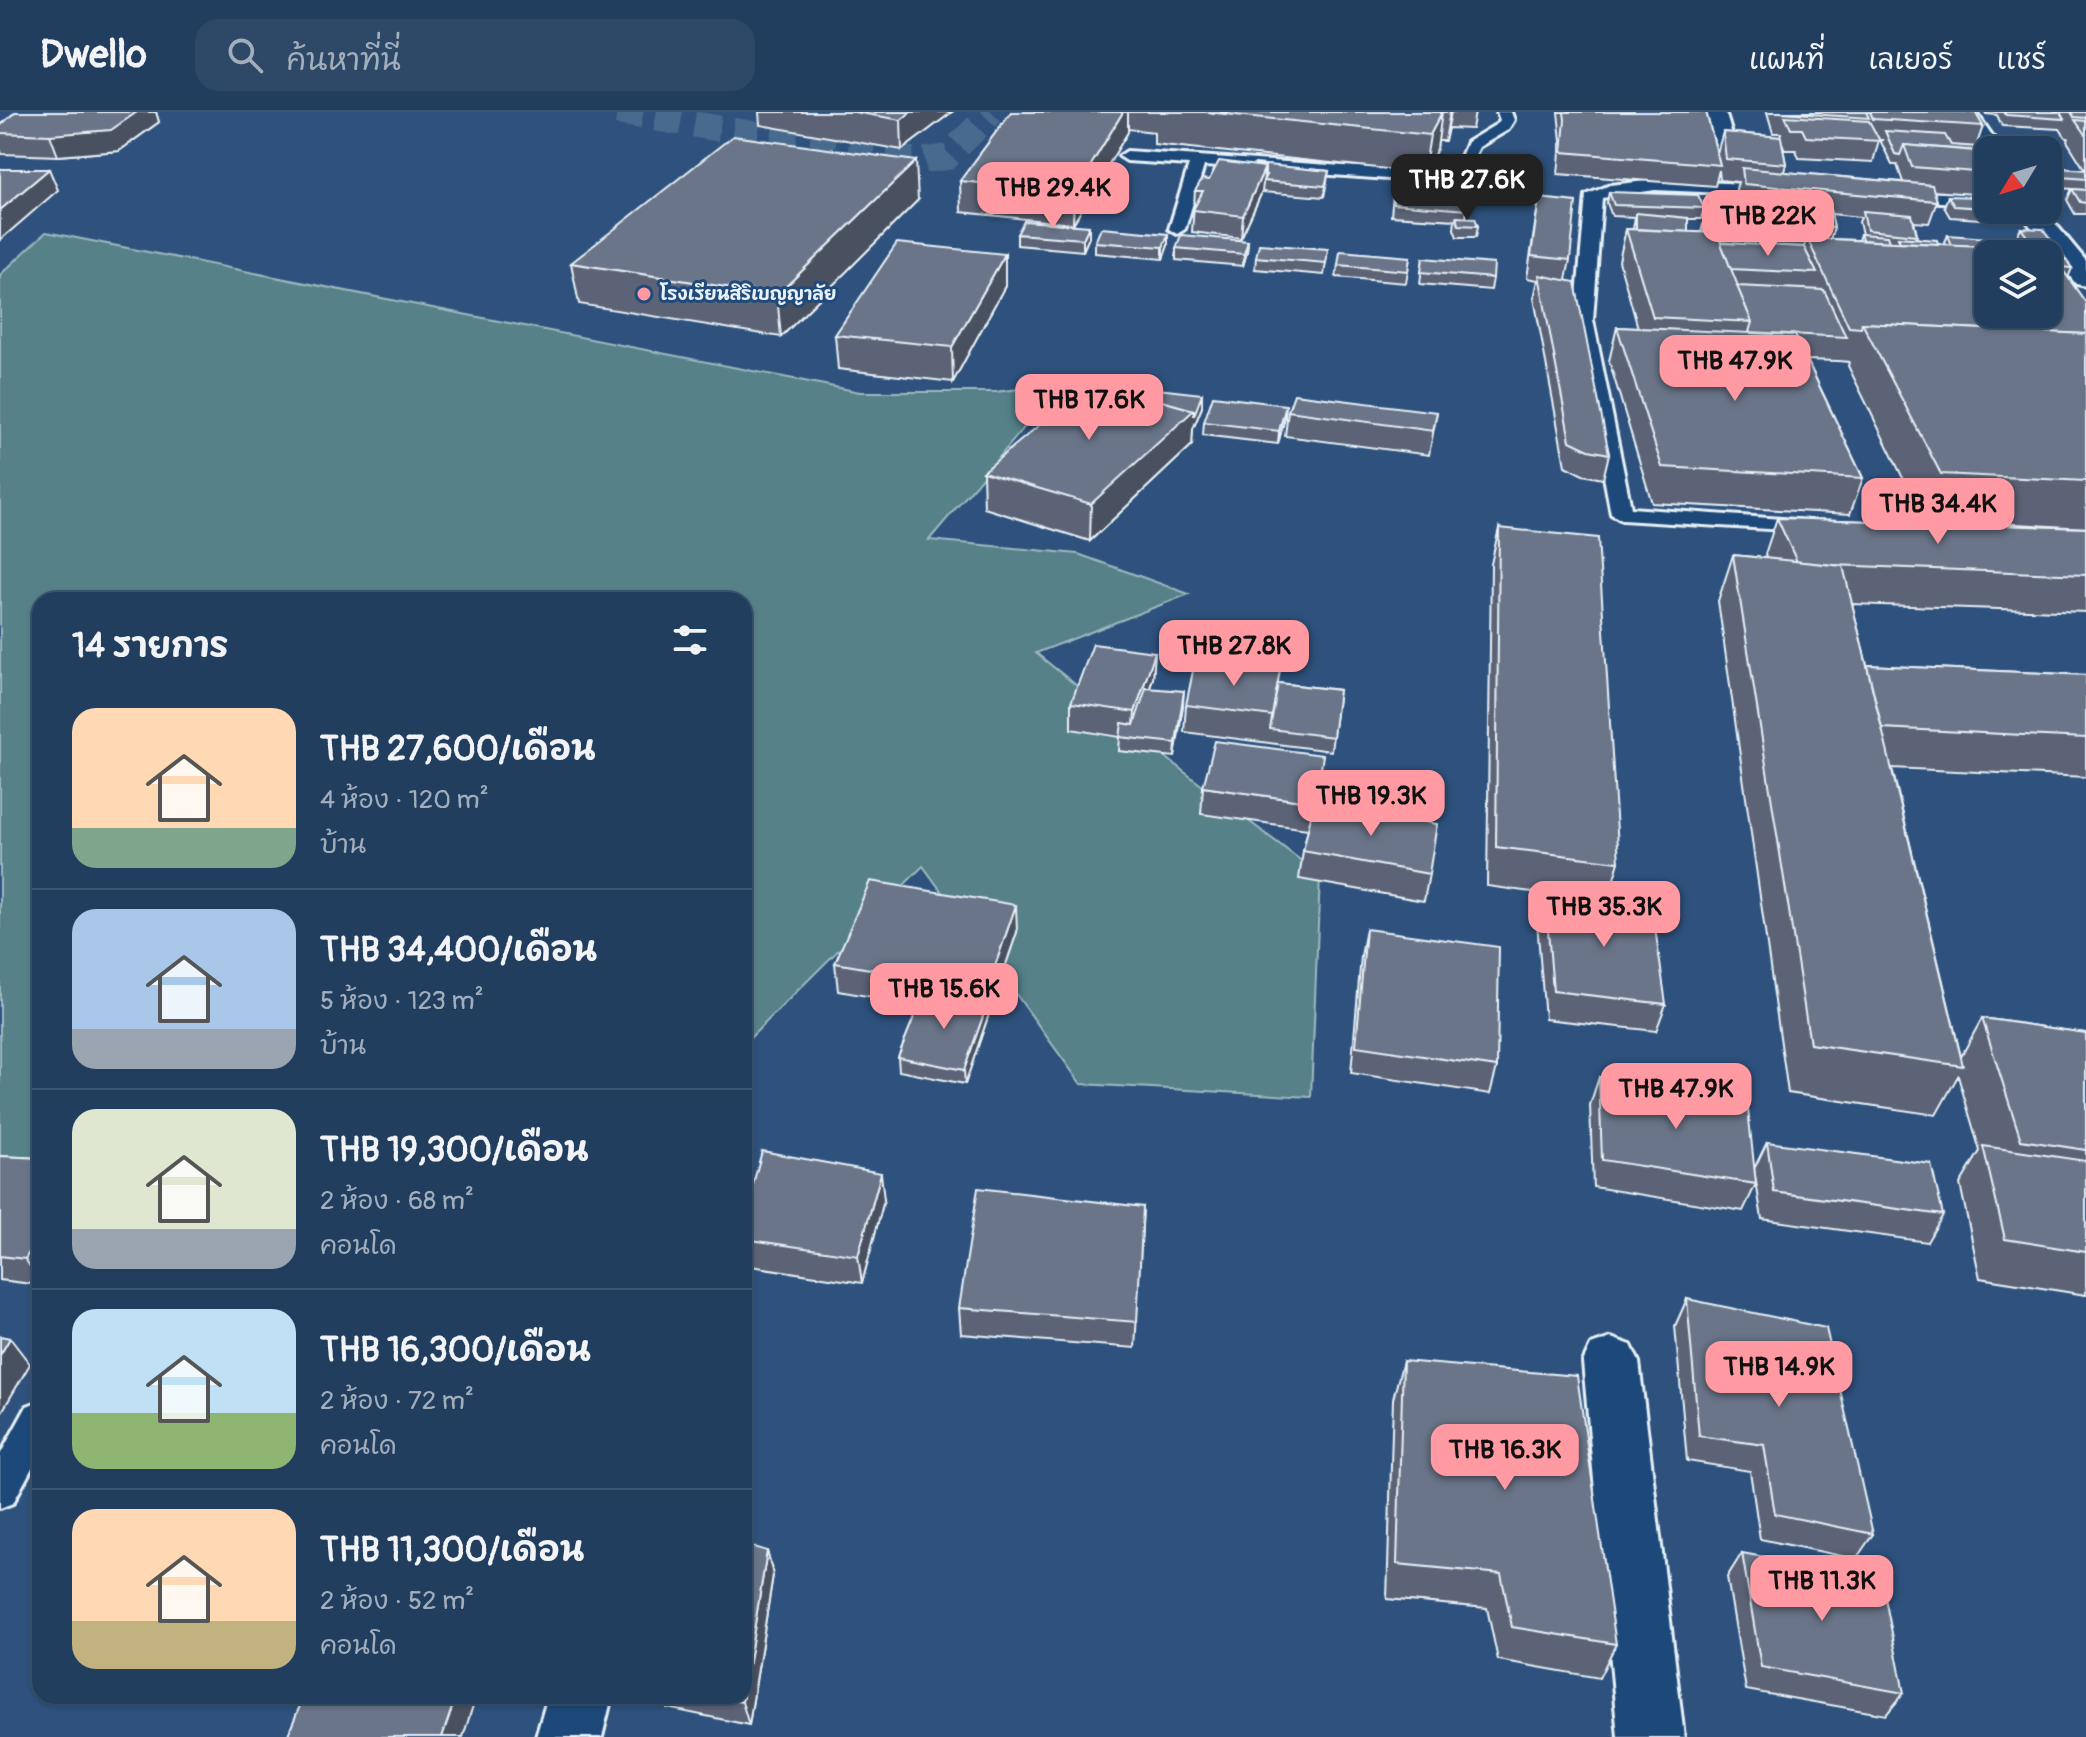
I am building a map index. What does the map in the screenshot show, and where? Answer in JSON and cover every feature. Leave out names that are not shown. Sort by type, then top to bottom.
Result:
[{"type":"street","points":[[1714,112],[1723,144]]},
{"type":"street","points":[[1965,112],[1981,136]]},
{"type":"street","points":[[2042,224],[2055,240]]},
{"type":"street","points":[[2062,244],[2086,245]]},
{"type":"street","points":[[2062,249],[2086,278]]},
{"type":"street","points":[[1611,1362],[1651,1737]]},
{"type":"street","points":[[569,1737],[578,1704]]},
{"type":"lane","points":[[1127,156],[1445,178],[1460,173],[1468,163],[1472,145],[1503,127],[1507,120],[1504,112]]},
{"type":"lane","points":[[1177,229],[1198,161]]},
{"type":"lane","points":[[1784,190],[1690,186],[1606,189],[1594,195],[1584,320],[1622,514],[1839,529]]},
{"type":"lane","points":[[1878,195],[1974,199]]},
{"type":"lane","points":[[0,1491],[32,1432]]},
{"type":"green space","points":[[46,232],[860,392],[995,392],[1061,384],[929,540],[1078,554],[1189,594],[1036,653],[1183,771],[1320,875],[1311,1097],[1081,1084],[923,866],[752,1036],[752,592],[32,592],[32,1220],[0,1233],[0,275]]},
{"type":"building","points":[[15,112],[137,112],[111,130],[50,135],[0,133],[0,126]]},
{"type":"building","points":[[854,112],[911,112],[901,120]]},
{"type":"building","points":[[1011,112],[1123,112],[1074,193],[960,181]]},
{"type":"building","points":[[1206,112],[1442,112],[1430,135]]},
{"type":"building","points":[[1564,112],[1706,112],[1720,165],[1562,152]]},
{"type":"building","points":[[1779,112],[1866,112],[1869,118]]},
{"type":"building","points":[[1870,112],[1975,112],[1983,126],[1873,119]]},
{"type":"building","points":[[2004,112],[2060,112],[2064,119],[2006,115]]},
{"type":"building","points":[[2071,112],[2086,112],[2086,118],[2074,117]]},
{"type":"building","points":[[1785,116],[1869,121],[1880,141],[1806,137],[1802,129],[1791,129]]},
{"type":"building","points":[[2075,120],[2086,121],[2086,136]]},
{"type":"building","points":[[1885,131],[1945,135],[1951,145],[1974,147],[1974,151],[1904,145],[1900,155],[1895,154]]},
{"type":"building","points":[[1723,132],[1781,137],[1786,164],[1726,159]]},
{"type":"building","points":[[733,136],[916,161],[777,295],[571,263]]},
{"type":"building","points":[[1904,145],[1974,151],[1974,172],[1912,167]]},
{"type":"building","points":[[1219,161],[1265,167],[1243,216],[1193,210],[1203,191],[1195,191],[1202,179],[1209,180]]},
{"type":"building","points":[[1255,164],[1329,171],[1325,186],[1263,181],[1265,167]]},
{"type":"building","points":[[1742,168],[1932,185],[1937,201],[1744,184]]},
{"type":"building","points":[[2062,168],[2086,170],[2086,179],[2062,177]]},
{"type":"building","points":[[0,169],[49,169],[0,210]]},
{"type":"building","points":[[1394,182],[1452,186],[1452,194],[1467,195],[1467,210],[1393,204]]},
{"type":"building","points":[[2072,189],[2086,190],[2086,203],[2080,202]]},
{"type":"building","points":[[1609,192],[1698,195],[1704,208],[1614,205]]},
{"type":"building","points":[[1948,196],[1974,197],[1974,207],[1954,206]]},
{"type":"building","points":[[1539,198],[1576,202],[1570,260],[1531,256]]},
{"type":"building","points":[[1782,203],[1830,208],[1834,228],[1785,223]]},
{"type":"building","points":[[1863,211],[1912,215],[1917,235],[1867,230]]},
{"type":"building","points":[[1636,213],[1688,218],[1688,232],[1636,229]]},
{"type":"building","points":[[1456,217],[1475,218],[1478,226],[1459,225]]},
{"type":"building","points":[[1024,221],[1089,226],[1083,239],[1017,234]]},
{"type":"building","points":[[1704,221],[1753,225],[1755,245],[1721,242],[1717,233],[1704,233]]},
{"type":"building","points":[[1768,227],[1813,231],[1815,238],[1807,238],[1804,247],[1771,246]]},
{"type":"building","points":[[1101,228],[1168,234],[1163,247],[1095,242]]},
{"type":"building","points":[[2021,228],[2043,229],[2051,240],[2030,240]]},
{"type":"building","points":[[1626,229],[1717,233],[1752,322],[1653,317]]},
{"type":"building","points":[[1860,234],[1887,236],[1889,242],[1862,240]]},
{"type":"building","points":[[1181,235],[1248,241],[1244,254],[1176,248]]},
{"type":"building","points":[[1948,235],[2013,240],[1974,240],[1974,246],[1952,245]]},
{"type":"building","points":[[1898,237],[1937,240],[1938,244],[1900,242]]},
{"type":"building","points":[[1807,238],[1974,246],[1974,328],[2062,328],[2062,269],[2086,303],[2086,334],[1862,323],[1861,328],[1849,327]]},
{"type":"building","points":[[897,243],[1005,254],[952,347],[835,335]]},
{"type":"building","points":[[1721,243],[1804,247],[1817,273],[1731,269]]},
{"type":"building","points":[[1259,244],[1328,249],[1326,263],[1256,257]]},
{"type":"building","points":[[1340,251],[1410,257],[1408,271],[1338,265]]},
{"type":"building","points":[[2062,255],[2072,268],[2062,267]]},
{"type":"building","points":[[1423,258],[1494,264],[1493,278],[1421,272]]},
{"type":"building","points":[[1539,275],[1575,282],[1609,454],[1589,450],[1570,441]]},
{"type":"building","points":[[1737,286],[1824,290],[1846,337],[1749,332],[1752,322]]},
{"type":"building","points":[[1862,323],[2086,334],[2086,481],[1941,474]]},
{"type":"building","points":[[1617,327],[1795,335],[1863,478],[1662,467]]},
{"type":"building","points":[[1092,381],[1194,410],[1091,504],[983,472]]},
{"type":"building","points":[[1140,387],[1202,394],[1194,416],[1194,410],[1137,394]]},
{"type":"building","points":[[1294,394],[1437,412],[1433,431],[1288,411]]},
{"type":"building","points":[[1213,396],[1286,405],[1279,431],[1204,422]]},
{"type":"building","points":[[1777,518],[2086,528],[2086,575],[1797,562]]},
{"type":"building","points":[[1499,528],[1598,538],[1619,862],[1496,847]]},
{"type":"building","points":[[1733,555],[1843,566],[1963,1066],[1810,1044]]},
{"type":"building","points":[[1093,644],[1155,652],[1135,712],[1071,703]]},
{"type":"building","points":[[1195,661],[1280,670],[1272,716],[1186,705]]},
{"type":"building","points":[[1867,665],[2086,675],[2086,738],[1882,728]]},
{"type":"building","points":[[1278,683],[1339,690],[1333,737],[1270,729]]},
{"type":"building","points":[[1146,688],[1184,691],[1176,743],[1120,737],[1122,723],[1134,725]]},
{"type":"building","points":[[1215,741],[1323,755],[1316,803],[1203,787]]},
{"type":"building","points":[[1314,803],[1437,824],[1429,874],[1303,851]]},
{"type":"building","points":[[870,881],[1016,905],[987,989],[835,963]]},
{"type":"building","points":[[1545,894],[1652,907],[1666,1004],[1553,991]]},
{"type":"building","points":[[1366,929],[1499,947],[1497,1067],[1356,1046]]},
{"type":"building","points":[[924,992],[988,1002],[964,1070],[898,1057]]},
{"type":"building","points":[[1982,1018],[2086,1033],[2086,1150],[2021,1140]]},
{"type":"building","points":[[1599,1077],[1747,1100],[1756,1184],[1602,1160]]},
{"type":"building","points":[[1767,1142],[1931,1164],[1943,1215],[1774,1192]]},
{"type":"building","points":[[1983,1146],[2086,1161],[2086,1252],[2005,1239]]},
{"type":"building","points":[[762,1151],[881,1173],[858,1256],[752,1240],[752,1188]]},
{"type":"building","points":[[0,1156],[32,1158],[32,1247],[25,1259],[0,1256]]},
{"type":"building","points":[[978,1188],[1143,1207],[1137,1322],[959,1308]]},
{"type":"building","points":[[1687,1299],[1826,1328],[1873,1534],[1775,1514],[1764,1445],[1699,1436]]},
{"type":"building","points":[[0,1336],[10,1338],[0,1355]]},
{"type":"building","points":[[1403,1361],[1577,1376],[1616,1644],[1512,1627],[1501,1574],[1397,1564]]},
{"type":"building","points":[[752,1546],[767,1551],[752,1643]]},
{"type":"building","points":[[1742,1553],[1881,1578],[1904,1693],[1761,1667]]},
{"type":"building","points":[[301,1704],[453,1704],[442,1737],[287,1737]]},
{"type":"tunnel","points":[[617,112],[920,161],[947,157],[992,112]]},
{"type":"place","name":"โรงเรียนสิริเบญญาลัย","points":[[644,294]]}]
